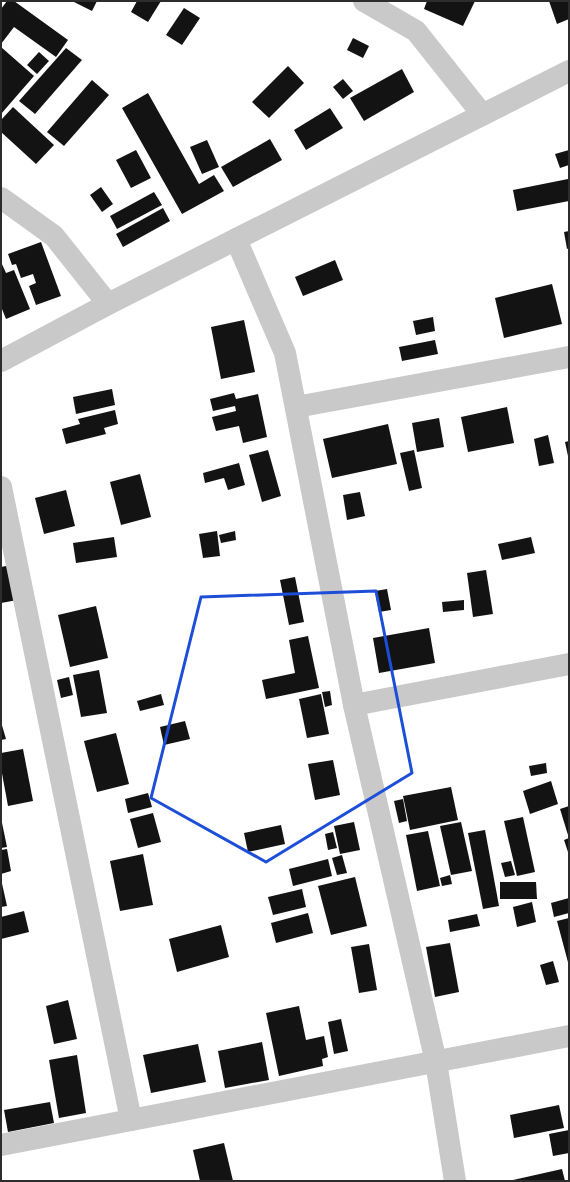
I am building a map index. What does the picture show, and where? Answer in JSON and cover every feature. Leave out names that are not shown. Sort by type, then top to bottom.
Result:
[{"type":"street","points":[[364,1],[416,31],[482,114]]},
{"type":"street","points":[[1,361],[108,304],[569,70]]},
{"type":"street","points":[[1,198],[54,236],[108,304]]},
{"type":"street","points":[[236,239],[285,353],[354,706],[436,1062],[455,1181]]},
{"type":"street","points":[[296,407],[569,357]]},
{"type":"street","points":[[1,487],[131,1120]]},
{"type":"street","points":[[354,706],[569,664]]},
{"type":"street","points":[[1,1145],[569,1036]]},
{"type":"highlighted area","points":[[376,591],[412,773],[266,862],[151,798],[201,597]]},
{"type":"building","points":[[7,1],[14,1],[68,40],[56,57],[14,27],[1,44],[1,9]]},
{"type":"building","points":[[72,1],[97,1],[92,11]]},
{"type":"building","points":[[137,1],[161,1],[148,22],[131,12]]},
{"type":"building","points":[[427,1],[475,1],[463,26],[424,9]]},
{"type":"building","points":[[549,1],[569,1],[569,19],[557,24]]},
{"type":"building","points":[[184,8],[200,18],[182,45],[166,35]]},
{"type":"building","points":[[353,38],[369,46],[363,58],[347,50]]},
{"type":"building","points":[[1,47],[34,76],[1,114]]},
{"type":"building","points":[[66,48],[82,60],[35,114],[19,101]]},
{"type":"building","points":[[39,52],[49,61],[37,74],[27,65]]},
{"type":"building","points":[[288,66],[304,83],[269,118],[252,102]]},
{"type":"building","points":[[402,69],[414,92],[364,121],[350,98]]},
{"type":"building","points":[[343,79],[353,91],[343,99],[333,87]]},
{"type":"building","points":[[92,80],[109,95],[64,146],[47,132]]},
{"type":"building","points":[[148,93],[199,184],[214,175],[224,191],[182,214],[122,108]]},
{"type":"building","points":[[13,107],[54,145],[36,164],[1,132],[1,120]]},
{"type":"building","points":[[330,108],[343,128],[306,150],[294,130]]},
{"type":"building","points":[[270,139],[282,160],[233,187],[221,167]]},
{"type":"building","points":[[207,140],[219,167],[202,174],[190,147]]},
{"type":"building","points":[[136,150],[151,178],[131,188],[116,160]]},
{"type":"building","points":[[569,150],[569,165],[560,168],[555,154]]},
{"type":"building","points":[[568,179],[569,201],[517,211],[513,190]]},
{"type":"building","points":[[101,187],[113,204],[102,212],[90,195]]},
{"type":"building","points":[[154,192],[162,205],[117,229],[110,216]]},
{"type":"building","points":[[163,208],[170,221],[123,247],[116,234]]},
{"type":"building","points":[[569,231],[569,248],[567,249],[564,232]]},
{"type":"building","points":[[41,242],[61,296],[36,305],[29,286],[36,283],[33,274],[21,278],[16,264],[12,265],[8,254]]},
{"type":"building","points":[[335,260],[343,280],[303,296],[295,277]]},
{"type":"building","points":[[1,262],[6,273],[14,270],[30,309],[6,319],[2,309],[1,310]]},
{"type":"building","points":[[552,284],[562,324],[504,338],[495,298]]},
{"type":"building","points":[[433,317],[435,331],[416,335],[413,321]]},
{"type":"building","points":[[244,320],[255,372],[221,379],[211,327]]},
{"type":"building","points":[[435,340],[438,354],[402,361],[399,347]]},
{"type":"building","points":[[112,389],[115,405],[76,414],[73,397]]},
{"type":"building","points":[[234,393],[236,399],[258,394],[267,437],[243,443],[239,426],[216,431],[212,417],[236,411],[235,406],[213,411],[210,399]]},
{"type":"building","points":[[507,407],[514,443],[468,452],[461,417]]},
{"type":"building","points":[[115,410],[118,424],[104,428],[106,434],[66,444],[62,429],[80,424],[78,419]]},
{"type":"building","points":[[439,418],[444,447],[417,452],[412,423]]},
{"type":"building","points":[[388,424],[397,464],[332,478],[323,439]]},
{"type":"building","points":[[548,435],[554,463],[539,466],[534,439]]},
{"type":"building","points":[[569,441],[569,456],[568,456],[565,442]]},
{"type":"building","points":[[268,450],[281,496],[262,502],[249,455]]},
{"type":"building","points":[[414,450],[422,488],[409,491],[400,453]]},
{"type":"building","points":[[239,463],[245,485],[228,490],[224,478],[205,483],[203,473]]},
{"type":"building","points":[[140,474],[151,517],[121,525],[110,482]]},
{"type":"building","points":[[66,490],[75,526],[44,534],[35,498]]},
{"type":"building","points":[[360,492],[365,516],[347,520],[343,495]]},
{"type":"building","points":[[217,531],[220,556],[203,558],[199,534]]},
{"type":"building","points":[[235,531],[236,540],[221,543],[219,535]]},
{"type":"building","points":[[114,537],[117,557],[76,563],[73,543]]},
{"type":"building","points":[[531,537],[535,553],[502,560],[498,544]]},
{"type":"building","points":[[16,564],[23,599],[1,603],[1,567]]},
{"type":"building","points":[[486,570],[493,614],[473,617],[467,573]]},
{"type":"building","points":[[295,577],[304,622],[289,625],[280,580]]},
{"type":"building","points":[[387,589],[391,610],[379,612],[375,591]]},
{"type":"building","points":[[464,600],[464,610],[443,612],[442,602]]},
{"type":"building","points":[[96,606],[108,658],[70,667],[58,615]]},
{"type":"building","points":[[429,628],[435,663],[379,673],[373,638]]},
{"type":"building","points":[[308,636],[319,688],[266,699],[262,680],[295,673],[289,640]]},
{"type":"building","points":[[99,670],[107,713],[81,717],[73,675]]},
{"type":"building","points":[[69,677],[73,695],[61,698],[57,680]]},
{"type":"building","points":[[330,691],[332,705],[325,707],[322,692]]},
{"type":"building","points":[[161,694],[164,705],[140,711],[137,701]]},
{"type":"building","points":[[321,694],[329,734],[307,738],[299,699]]},
{"type":"building","points":[[185,721],[190,739],[164,745],[160,727]]},
{"type":"building","points":[[1,722],[6,739],[1,740]]},
{"type":"building","points":[[116,733],[129,784],[97,792],[84,741]]},
{"type":"building","points":[[23,749],[33,801],[8,806],[1,768],[1,753]]},
{"type":"building","points":[[333,760],[340,795],[315,800],[308,764]]},
{"type":"building","points":[[546,763],[547,773],[531,776],[529,766]]},
{"type":"building","points":[[551,781],[558,804],[530,814],[523,791]]},
{"type":"building","points":[[451,787],[458,820],[410,830],[403,796]]},
{"type":"building","points":[[148,793],[152,807],[128,813],[125,799]]},
{"type":"building","points":[[403,799],[407,821],[399,823],[394,801]]},
{"type":"building","points":[[569,806],[569,835],[568,835],[560,809]]},
{"type":"building","points":[[153,813],[161,842],[138,848],[130,819]]},
{"type":"building","points":[[523,817],[535,872],[517,876],[504,821]]},
{"type":"building","points":[[1,818],[7,847],[1,848]]},
{"type":"building","points":[[354,822],[360,850],[340,854],[334,826]]},
{"type":"building","points":[[461,822],[472,871],[451,875],[440,826]]},
{"type":"building","points":[[281,825],[285,844],[248,852],[244,833]]},
{"type":"building","points":[[485,830],[499,906],[483,909],[468,833]]},
{"type":"building","points":[[428,831],[440,886],[417,891],[406,835]]},
{"type":"building","points":[[333,832],[337,848],[328,850],[325,834]]},
{"type":"building","points":[[569,838],[569,855],[564,840]]},
{"type":"building","points":[[7,849],[11,871],[1,874],[1,850]]},
{"type":"building","points":[[143,854],[153,905],[120,911],[110,861]]},
{"type":"building","points":[[342,855],[347,873],[337,875],[332,858]]},
{"type":"building","points":[[328,859],[332,876],[293,886],[289,869]]},
{"type":"building","points":[[511,861],[515,875],[505,877],[501,863]]},
{"type":"building","points":[[450,875],[452,884],[442,886],[440,878]]},
{"type":"building","points":[[355,877],[367,926],[331,935],[318,886]]},
{"type":"building","points":[[1,879],[7,906],[1,907]]},
{"type":"building","points":[[500,882],[536,882],[537,899],[500,899]]},
{"type":"building","points":[[302,889],[306,907],[273,915],[268,897]]},
{"type":"building","points":[[569,898],[569,913],[554,917],[551,903]]},
{"type":"building","points":[[532,902],[536,922],[517,927],[513,907]]},
{"type":"building","points":[[24,911],[29,932],[1,939],[1,917]]},
{"type":"building","points":[[308,913],[313,933],[276,943],[271,923]]},
{"type":"building","points":[[477,914],[480,926],[450,932],[448,920]]},
{"type":"building","points":[[569,918],[569,966],[557,921]]},
{"type":"building","points":[[221,925],[229,957],[177,972],[169,939]]},
{"type":"building","points":[[450,943],[459,992],[435,997],[426,947]]},
{"type":"building","points":[[369,944],[377,990],[359,993],[351,947]]},
{"type":"building","points":[[553,961],[559,982],[546,985],[540,965]]},
{"type":"building","points":[[68,1000],[77,1039],[54,1044],[46,1006]]},
{"type":"building","points":[[299,1006],[306,1040],[324,1036],[328,1057],[322,1059],[323,1066],[279,1076],[266,1013]]},
{"type":"building","points":[[341,1019],[348,1051],[334,1054],[328,1022]]},
{"type":"building","points":[[262,1042],[269,1080],[225,1088],[218,1051]]},
{"type":"building","points":[[198,1044],[206,1082],[151,1093],[143,1055]]},
{"type":"building","points":[[77,1055],[86,1113],[59,1118],[49,1060]]},
{"type":"building","points":[[50,1102],[54,1123],[8,1132],[4,1110]]},
{"type":"building","points":[[559,1105],[564,1128],[514,1138],[510,1115]]},
{"type":"building","points":[[569,1130],[569,1153],[553,1156],[549,1134]]},
{"type":"building","points":[[224,1143],[233,1181],[200,1181],[193,1150]]},
{"type":"building","points":[[562,1169],[565,1181],[513,1181],[513,1180]]}]
